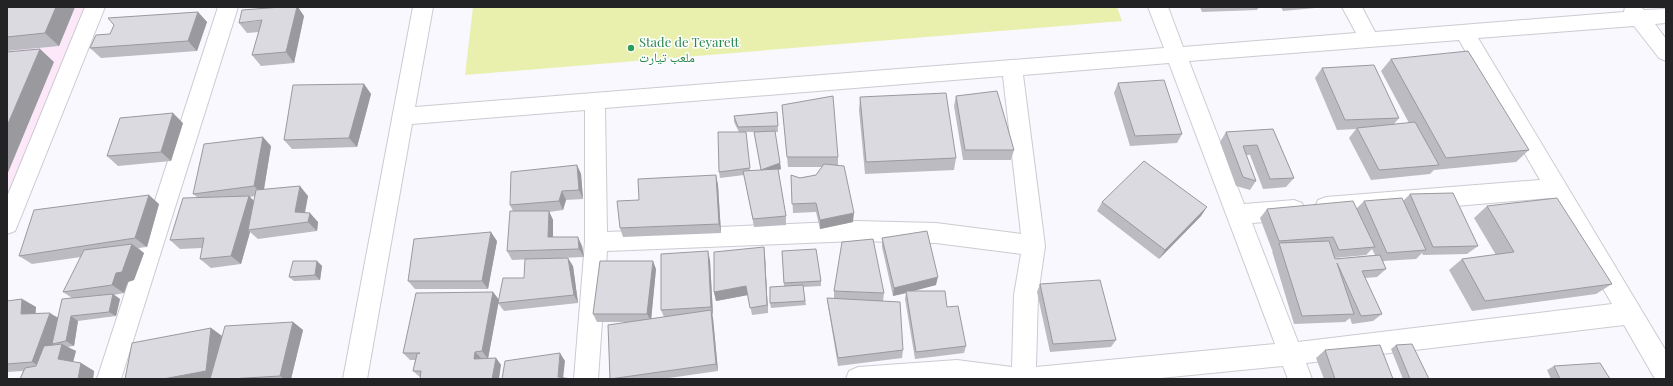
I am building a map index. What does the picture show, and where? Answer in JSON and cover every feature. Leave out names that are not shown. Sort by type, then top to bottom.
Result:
[{"type":"street","points":[[7,224],[95,7]]},
{"type":"street","points":[[109,379],[228,7]]},
{"type":"street","points":[[355,379],[423,7]]},
{"type":"street","points":[[1158,7],[1300,379]]},
{"type":"street","points":[[1352,7],[1369,39]]},
{"type":"street","points":[[403,116],[1464,32],[1635,13],[1666,16]]},
{"type":"street","points":[[1635,13],[1666,53]]},
{"type":"street","points":[[1464,32],[1666,374]]},
{"type":"street","points":[[1012,68],[1034,246],[1030,260],[1026,292],[1024,379]]},
{"type":"street","points":[[586,379],[596,242],[595,101]]},
{"type":"street","points":[[1237,214],[1556,188]]},
{"type":"street","points":[[596,242],[856,231],[936,233],[1034,246]]},
{"type":"street","points":[[1031,379],[1290,354],[1630,313]]},
{"type":"street","points":[[858,379],[957,372],[1018,379]]},
{"type":"shaded area","points":[[7,7],[85,7],[7,196]]},
{"type":"green space","name":"Stade de Teyarett ملعب تيارت","points":[[473,7],[1117,7],[1122,21],[465,75]]},
{"type":"building","points":[[7,7],[56,7],[45,33],[7,37]]},
{"type":"building","points":[[297,7],[286,52],[252,55],[262,20],[239,23],[242,10]]},
{"type":"building","points":[[198,12],[188,41],[90,48],[96,35],[110,34],[114,25],[108,18]]},
{"type":"building","points":[[40,49],[7,126],[7,52]]},
{"type":"building","points":[[1468,51],[1529,150],[1446,158],[1391,59]]},
{"type":"building","points":[[1374,65],[1399,118],[1345,120],[1322,68]]},
{"type":"building","points":[[1164,80],[1182,134],[1135,136],[1118,83]]},
{"type":"building","points":[[364,84],[349,138],[284,140],[293,85]]},
{"type":"building","points":[[997,91],[1014,150],[965,150],[956,96]]},
{"type":"building","points":[[946,93],[956,158],[866,162],[860,97]]},
{"type":"building","points":[[833,96],[838,157],[787,157],[782,105]]},
{"type":"building","points":[[777,112],[778,126],[738,127],[734,116]]},
{"type":"building","points":[[173,113],[161,152],[107,156],[120,118]]},
{"type":"building","points":[[1415,122],[1439,165],[1379,170],[1357,128]]},
{"type":"building","points":[[1273,129],[1294,178],[1270,179],[1257,145],[1243,146],[1256,181],[1243,177],[1226,132]]},
{"type":"building","points":[[775,131],[780,163],[761,170],[754,132]]},
{"type":"building","points":[[718,132],[746,132],[750,168],[719,172]]},
{"type":"building","points":[[263,137],[254,186],[193,194],[204,144]]},
{"type":"building","points":[[1144,161],[1207,207],[1165,250],[1102,202]]},
{"type":"building","points":[[824,164],[844,166],[854,213],[820,220],[816,203],[792,204],[791,175],[800,178],[816,175]]},
{"type":"building","points":[[577,165],[579,190],[562,191],[559,201],[510,205],[511,172]]},
{"type":"building","points":[[778,169],[786,216],[753,219],[743,171]]},
{"type":"building","points":[[716,175],[719,224],[620,228],[617,201],[639,200],[638,179]]},
{"type":"building","points":[[300,186],[295,212],[310,213],[308,222],[248,230],[256,190]]},
{"type":"building","points":[[1453,193],[1478,246],[1433,247],[1410,194]]},
{"type":"building","points":[[149,195],[135,238],[19,256],[34,210]]},
{"type":"building","points":[[249,196],[231,256],[200,259],[204,238],[170,240],[183,198]]},
{"type":"building","points":[[1402,198],[1426,250],[1387,253],[1364,201]]},
{"type":"building","points":[[1557,198],[1612,284],[1485,301],[1462,259],[1514,252],[1487,206]]},
{"type":"building","points":[[1353,201],[1375,247],[1339,250],[1333,237],[1279,241],[1267,209]]},
{"type":"building","points":[[510,211],[549,211],[548,237],[578,237],[579,249],[507,251]]},
{"type":"building","points":[[927,231],[938,277],[894,288],[882,238]]},
{"type":"building","points":[[491,232],[482,281],[408,281],[414,239]]},
{"type":"building","points":[[873,239],[884,293],[834,291],[842,242]]},
{"type":"building","points":[[1329,241],[1335,259],[1380,255],[1386,269],[1362,271],[1382,314],[1361,316],[1337,263],[1354,314],[1302,316],[1279,243]]},
{"type":"building","points":[[132,244],[122,272],[116,273],[112,285],[63,292],[84,250]]},
{"type":"building","points":[[764,247],[767,305],[750,308],[746,286],[714,292],[714,252]]},
{"type":"building","points":[[816,249],[821,281],[784,283],[782,251]]},
{"type":"building","points":[[708,251],[711,307],[661,310],[661,254]]},
{"type":"building","points":[[568,258],[574,295],[498,303],[503,278],[524,278],[525,259]]},
{"type":"building","points":[[293,261],[317,261],[315,275],[289,277]]},
{"type":"building","points":[[600,261],[653,261],[647,314],[593,314]]},
{"type":"building","points":[[1100,280],[1116,340],[1053,344],[1040,284]]},
{"type":"building","points":[[803,285],[805,301],[770,303],[770,287]]},
{"type":"building","points":[[906,291],[945,291],[947,307],[958,306],[966,346],[916,352]]},
{"type":"building","points":[[493,292],[482,351],[475,352],[474,359],[496,358],[492,379],[420,379],[421,371],[413,371],[417,354],[420,353],[403,353],[416,293]]},
{"type":"building","points":[[113,294],[109,312],[71,316],[66,341],[52,344],[62,299]]},
{"type":"building","points":[[827,298],[900,302],[903,350],[838,358]]},
{"type":"building","points":[[22,299],[21,314],[50,313],[32,362],[7,364],[7,301]]},
{"type":"building","points":[[711,310],[716,364],[610,379],[608,325]]},
{"type":"building","points":[[293,322],[280,376],[210,379],[225,326]]},
{"type":"building","points":[[211,328],[206,371],[163,379],[125,379],[132,343]]},
{"type":"building","points":[[62,344],[58,359],[81,363],[78,379],[20,379],[25,368],[36,366],[44,346]]},
{"type":"building","points":[[1412,344],[1429,379],[1410,379],[1396,345]]},
{"type":"building","points":[[1380,345],[1393,379],[1335,379],[1325,350]]},
{"type":"building","points":[[560,353],[558,377],[571,379],[502,379],[505,361]]},
{"type":"building","points":[[1600,363],[1610,379],[1560,379],[1554,366]]},
{"type":"place","name":"Stade de Teyarett ملعب تيارت","points":[[631,48]]}]
